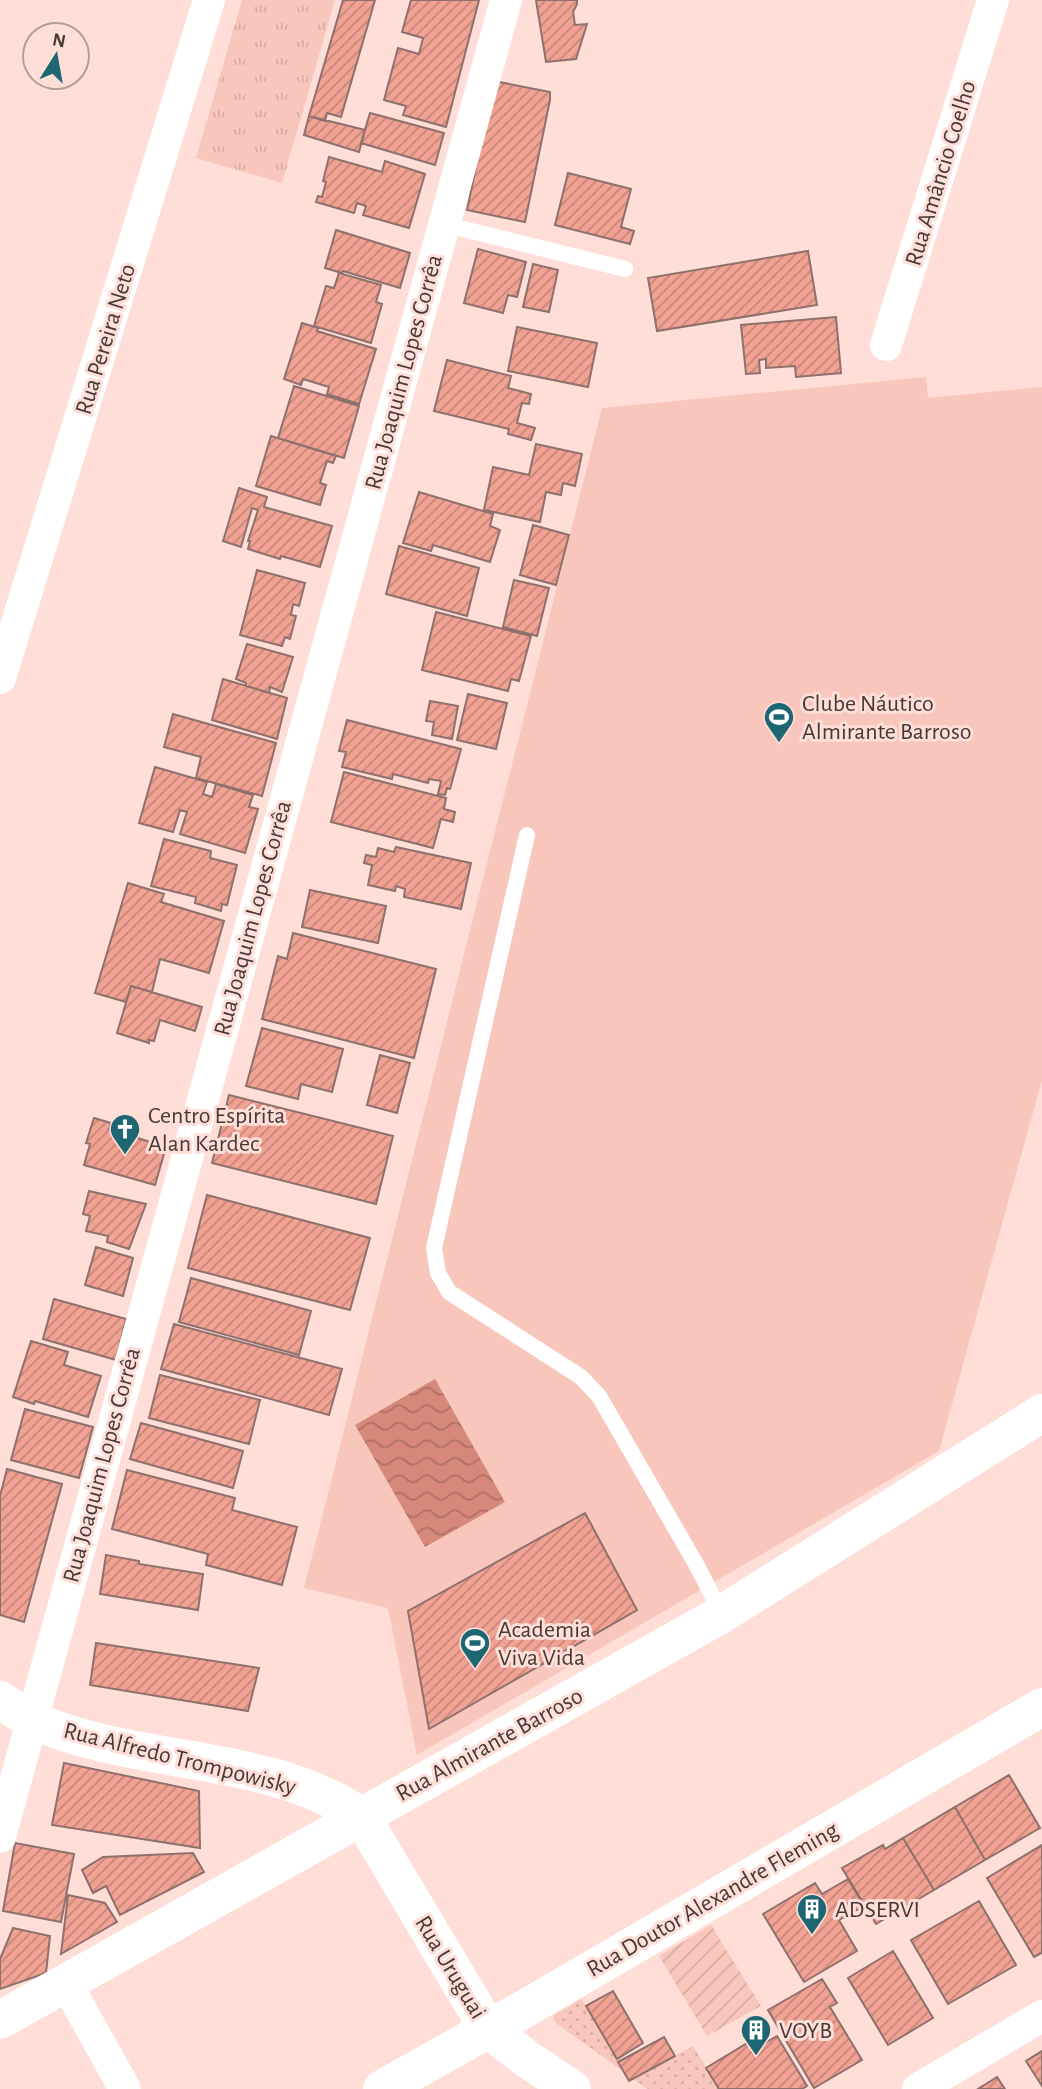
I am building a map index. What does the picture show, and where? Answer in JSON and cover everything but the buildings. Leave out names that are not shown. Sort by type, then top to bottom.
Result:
[{"type":"street","name":"Rua Pereira Neto","points":[[0,678],[209,0]]},
{"type":"street","name":"Rua Joaquim Lopes Corrêa","points":[[0,1837],[16,1710],[506,0]]},
{"type":"street","name":"Rua Amâncio Coelho","points":[[886,345],[993,0]]},
{"type":"street","name":"Rua Almirante Barroso","points":[[0,2020],[722,1614],[1042,1413]]},
{"type":"street","name":"Rua Doutor Alexandre Fleming","points":[[382,2089],[1042,1707]]},
{"type":"street","name":"Rua Alfredo Trompowisky","points":[[16,1710],[69,1733],[130,1749],[273,1777],[338,1801],[361,1816]]},
{"type":"street","name":"Rua Uruguai","points":[[361,1816],[488,2029],[572,2089]]},
{"type":"street","points":[[66,1983],[125,2089]]},
{"type":"street","points":[[918,2089],[1042,2015]]},
{"type":"lane","points":[[443,224],[625,269]]},
{"type":"lane","points":[[527,835],[434,1248],[438,1273],[449,1292],[581,1377],[599,1396],[722,1614]]},
{"type":"green space","points":[[242,0],[335,0],[282,183],[196,158]]},
{"type":"green space","name":"Clube Náutico Almirante Barroso","points":[[926,377],[928,398],[1042,387],[1042,1080],[939,1451],[417,1755],[388,1608],[304,1588],[602,408]]},
{"type":"green space","points":[[711,1925],[761,2006],[707,2036],[659,1956]]},
{"type":"green space","points":[[581,1999],[586,2006],[624,2072],[553,2019]]},
{"type":"green space","points":[[693,2046],[719,2089],[648,2089],[633,2079]]},
{"type":"water","points":[[435,1379],[505,1502],[425,1547],[355,1425]]},
{"type":"place","name":"Clube Náutico Almirante Barroso","points":[[779,744]]},
{"type":"place","name":"Centro Espírita Alan Kardec","points":[[125,1156]]},
{"type":"place","name":"Academia Viva Vida","points":[[475,1670]]},
{"type":"place","name":"ADSERVI","points":[[812,1936]]},
{"type":"place","name":"VOYB","points":[[756,2057]]}]
